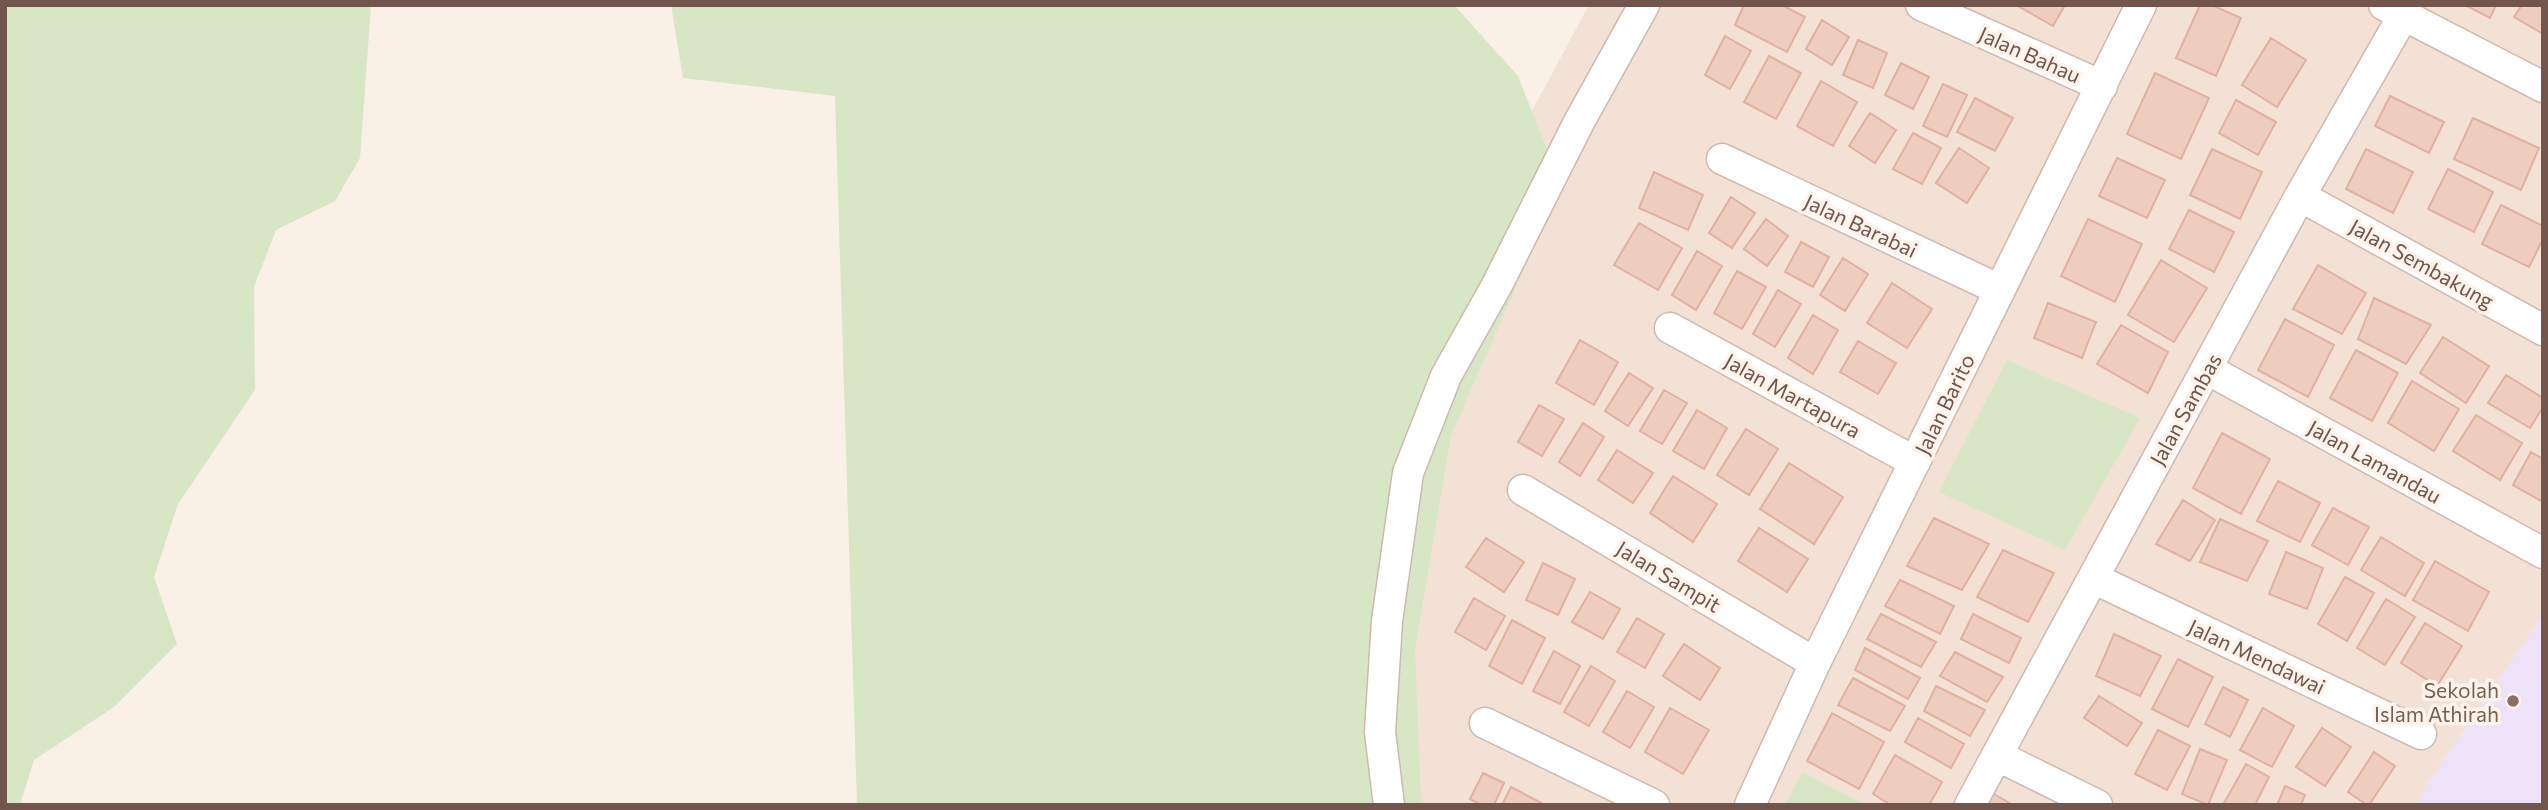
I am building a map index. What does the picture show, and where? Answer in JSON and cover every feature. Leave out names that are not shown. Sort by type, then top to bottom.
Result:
[{"type":"street","points":[[1389,805],[1380,732],[1387,621],[1408,473],[1446,376],[1497,285],[1579,122],[1644,5]]},
{"type":"street","name":"Jalan Bahau","points":[[1921,5],[2102,86]]},
{"type":"street","name":"Jalan Barito","points":[[1750,805],[1815,663],[2141,5]]},
{"type":"street","points":[[2394,10],[2543,87]]},
{"type":"street","name":"Jalan Sambas","points":[[1970,805],[2300,196],[2394,10]]},
{"type":"street","name":"Jalan Barabai","points":[[1722,159],[2000,290]]},
{"type":"street","name":"Jalan Sembakung","points":[[2300,196],[2543,330]]},
{"type":"street","name":"Jalan Martapura","points":[[1670,328],[1915,462]]},
{"type":"street","name":"Jalan Lamandau","points":[[2207,369],[2543,553]]},
{"type":"street","name":"Jalan Sampit","points":[[1522,490],[1815,663]]},
{"type":"street","name":"Jalan Mendawai","points":[[2093,578],[2421,734]]},
{"type":"street","points":[[1485,723],[1654,805]]},
{"type":"street","points":[[1997,756],[2097,805]]},
{"type":"shaded area","points":[[1589,5],[2543,5],[2543,615],[2425,787],[2417,805],[1354,805],[1512,148]]},
{"type":"shaded area","name":"Sekolah Islam Athirah","points":[[2543,615],[2543,805],[2417,805],[2425,787]]},
{"type":"green space","points":[[5,5],[371,5],[360,158],[335,201],[276,230],[254,287],[255,390],[178,504],[154,577],[177,644],[114,707],[34,760],[20,805],[5,805]]},
{"type":"green space","points":[[671,5],[1454,5],[1518,76],[1561,185],[1451,435],[1415,649],[1421,805],[857,805],[835,96],[683,78]]},
{"type":"green space","points":[[2007,360],[2140,418],[2065,550],[1939,492]]},
{"type":"green space","points":[[1802,772],[1866,805],[1785,805]]},
{"type":"building","points":[[1744,5],[1782,5],[1805,17],[1787,52],[1735,25]]},
{"type":"building","points":[[2016,5],[2065,5],[2053,26]]},
{"type":"building","points":[[2200,5],[2212,5],[2241,18],[2216,76],[2176,58]]},
{"type":"building","points":[[2465,5],[2496,5],[2490,18]]},
{"type":"building","points":[[2522,5],[2543,5],[2543,34],[2514,17]]},
{"type":"building","points":[[1822,20],[1849,37],[1832,65],[1806,49]]},
{"type":"building","points":[[1725,36],[1751,51],[1730,89],[1705,75]]},
{"type":"building","points":[[2271,38],[2306,60],[2277,107],[2242,85]]},
{"type":"building","points":[[1858,40],[1887,53],[1873,88],[1843,75]]},
{"type":"building","points":[[1769,56],[1801,73],[1776,119],[1744,102]]},
{"type":"building","points":[[1901,63],[1929,77],[1913,109],[1885,95]]},
{"type":"building","points":[[2155,73],[2209,98],[2181,159],[2127,134]]},
{"type":"building","points":[[1821,81],[1857,102],[1833,146],[1797,126]]},
{"type":"building","points":[[1943,84],[1967,95],[1947,137],[1923,126]]},
{"type":"building","points":[[2390,96],[2444,122],[2429,153],[2375,126]]},
{"type":"building","points":[[1975,98],[2013,118],[1995,151],[1957,132]]},
{"type":"building","points":[[2236,100],[2276,122],[2258,155],[2219,133]]},
{"type":"building","points":[[1870,113],[1896,130],[1875,163],[1849,146]]},
{"type":"building","points":[[2473,118],[2539,148],[2521,190],[2454,159]]},
{"type":"building","points":[[1913,133],[1941,148],[1922,184],[1893,169]]},
{"type":"building","points":[[1959,148],[1989,168],[1967,203],[1936,183]]},
{"type":"building","points":[[2212,149],[2262,172],[2240,219],[2190,195]]},
{"type":"building","points":[[2366,149],[2413,172],[2393,213],[2346,189]]},
{"type":"building","points":[[2117,158],[2165,180],[2147,218],[2099,196]]},
{"type":"building","points":[[2448,169],[2493,192],[2474,232],[2428,209]]},
{"type":"building","points":[[1654,172],[1703,195],[1688,230],[1639,208]]},
{"type":"building","points":[[1731,197],[1755,213],[1732,248],[1709,233]]},
{"type":"building","points":[[2501,205],[2543,226],[2543,239],[2529,267],[2482,244]]},
{"type":"building","points":[[2189,210],[2234,232],[2214,272],[2169,249]]},
{"type":"building","points":[[1766,219],[1788,236],[1767,266],[1744,249]]},
{"type":"building","points":[[2088,219],[2142,244],[2115,302],[2061,276]]},
{"type":"building","points":[[1639,223],[1682,248],[1658,290],[1614,265]]},
{"type":"building","points":[[1801,242],[1829,257],[1813,287],[1785,272]]},
{"type":"building","points":[[1697,251],[1722,266],[1696,310],[1672,295]]},
{"type":"building","points":[[1843,258],[1868,274],[1845,311],[1820,295]]},
{"type":"building","points":[[2161,260],[2207,288],[2174,342],[2128,315]]},
{"type":"building","points":[[2318,265],[2366,293],[2342,334],[2293,309]]},
{"type":"building","points":[[1737,271],[1766,287],[1742,329],[1714,313]]},
{"type":"building","points":[[1892,283],[1932,309],[1907,348],[1867,323]]},
{"type":"building","points":[[1778,290],[1801,304],[1775,347],[1753,334]]},
{"type":"building","points":[[2374,298],[2431,325],[2406,364],[2358,339]]},
{"type":"building","points":[[2048,303],[2096,322],[2082,358],[2034,338]]},
{"type":"building","points":[[1813,315],[1838,330],[1813,374],[1788,358]]},
{"type":"building","points":[[2285,319],[2334,345],[2308,397],[2258,370]]},
{"type":"building","points":[[2121,325],[2168,352],[2148,393],[2097,364]]},
{"type":"building","points":[[2443,337],[2489,366],[2466,403],[2420,373]]},
{"type":"building","points":[[1580,340],[1618,362],[1594,405],[1556,383]]},
{"type":"building","points":[[1858,341],[1896,363],[1878,394],[1840,372]]},
{"type":"building","points":[[2356,350],[2398,373],[2372,421],[2330,398]]},
{"type":"building","points":[[1629,373],[1653,388],[1628,426],[1605,411]]},
{"type":"building","points":[[2506,375],[2543,398],[2543,407],[2530,428],[2488,403]]},
{"type":"building","points":[[2412,381],[2459,409],[2434,451],[2388,423]]},
{"type":"building","points":[[1664,390],[1687,403],[1662,444],[1640,431]]},
{"type":"building","points":[[1539,405],[1564,419],[1542,456],[1518,442]]},
{"type":"building","points":[[1697,410],[1727,428],[1704,469],[1673,451]]},
{"type":"building","points":[[2476,415],[2522,443],[2500,480],[2453,451]]},
{"type":"building","points":[[1583,423],[1604,437],[1580,476],[1559,462]]},
{"type":"building","points":[[1746,429],[1778,449],[1749,495],[1717,475]]},
{"type":"building","points":[[2222,433],[2270,459],[2241,514],[2193,488]]},
{"type":"building","points":[[1617,450],[1653,473],[1633,503],[1598,480]]},
{"type":"building","points":[[2531,452],[2543,459],[2543,502],[2513,485]]},
{"type":"building","points":[[1789,463],[1843,497],[1814,544],[1760,509]]},
{"type":"building","points":[[1673,476],[1717,504],[1693,542],[1650,513]]},
{"type":"building","points":[[2278,481],[2320,503],[2300,542],[2257,521]]},
{"type":"building","points":[[2183,500],[2215,520],[2190,561],[2156,544]]},
{"type":"building","points":[[2333,508],[2369,527],[2348,565],[2312,545]]},
{"type":"building","points":[[1934,518],[1989,544],[1962,590],[1907,566]]},
{"type":"building","points":[[2220,519],[2268,541],[2247,581],[2200,562]]},
{"type":"building","points":[[1759,528],[1808,559],[1787,592],[1738,561]]},
{"type":"building","points":[[2381,537],[2424,563],[2405,596],[2361,570]]},
{"type":"building","points":[[1486,538],[1524,562],[1504,592],[1466,567]]},
{"type":"building","points":[[2003,550],[2054,573],[2028,622],[1977,597]]},
{"type":"building","points":[[2286,552],[2323,568],[2307,609],[2269,594]]},
{"type":"building","points":[[2435,561],[2489,592],[2468,631],[2413,600]]},
{"type":"building","points":[[1543,563],[1575,579],[1558,615],[1526,600]]},
{"type":"building","points":[[2345,577],[2374,593],[2347,641],[2318,624]]},
{"type":"building","points":[[1900,580],[1954,606],[1940,634],[1885,606]]},
{"type":"building","points":[[1590,592],[1620,609],[1603,639],[1572,622]]},
{"type":"building","points":[[1474,598],[1505,616],[1486,650],[1455,632]]},
{"type":"building","points":[[2386,599],[2415,617],[2385,665],[2357,648]]},
{"type":"building","points":[[1881,614],[1936,642],[1921,667],[1867,639]]},
{"type":"building","points":[[1973,614],[2021,638],[2009,663],[1961,639]]},
{"type":"building","points":[[1637,618],[1664,634],[1645,668],[1617,652]]},
{"type":"building","points":[[1512,620],[1545,638],[1522,684],[1489,666]]},
{"type":"building","points":[[2425,623],[2462,646],[2437,686],[2401,663]]},
{"type":"building","points":[[2114,634],[2161,656],[2140,696],[2096,676]]},
{"type":"building","points":[[1684,644],[1720,668],[1700,700],[1663,676]]},
{"type":"building","points":[[1865,648],[1920,678],[1908,699],[1855,670]]},
{"type":"building","points":[[1554,651],[1580,666],[1560,704],[1533,691]]},
{"type":"building","points":[[1955,652],[2003,677],[1987,702],[1940,676]]},
{"type":"building","points":[[2178,659],[2213,677],[2188,727],[2152,709]]},
{"type":"building","points":[[1591,666],[1615,681],[1589,726],[1564,712]]},
{"type":"building","points":[[1853,678],[1905,706],[1890,731],[1838,705]]},
{"type":"building","points":[[1936,686],[1985,710],[1970,736],[1924,711]]},
{"type":"building","points":[[2223,687],[2248,700],[2230,737],[2205,724]]},
{"type":"building","points":[[1627,691],[1654,707],[1630,748],[1603,732]]},
{"type":"building","points":[[2099,696],[2142,723],[2127,746],[2084,718]]},
{"type":"building","points":[[1670,708],[1709,730],[1683,774],[1645,752]]},
{"type":"building","points":[[2263,708],[2294,726],[2272,767],[2240,750]]},
{"type":"building","points":[[1832,713],[1884,742],[1859,789],[1807,761]]},
{"type":"building","points":[[1918,718],[1964,744],[1951,768],[1905,742]]},
{"type":"building","points":[[2322,728],[2351,747],[2325,786],[2296,767]]},
{"type":"building","points":[[2158,730],[2190,746],[2167,790],[2135,774]]},
{"type":"building","points":[[2200,749],[2227,760],[2208,805],[2182,794]]},
{"type":"building","points":[[2374,752],[2395,766],[2367,805],[2348,792]]},
{"type":"building","points":[[1895,755],[1942,782],[1929,805],[1891,805],[1873,794]]},
{"type":"building","points":[[2246,764],[2269,777],[2255,805],[2224,803]]},
{"type":"building","points":[[1483,773],[1504,783],[1494,805],[1481,805],[1470,799]]},
{"type":"building","points":[[2285,786],[2305,795],[2301,805],[2277,805]]},
{"type":"building","points":[[1511,787],[1545,805],[1502,805]]},
{"type":"building","points":[[1992,793],[2013,805],[1985,805]]},
{"type":"place","name":"Sekolah Islam Athirah","points":[[2513,701]]}]
